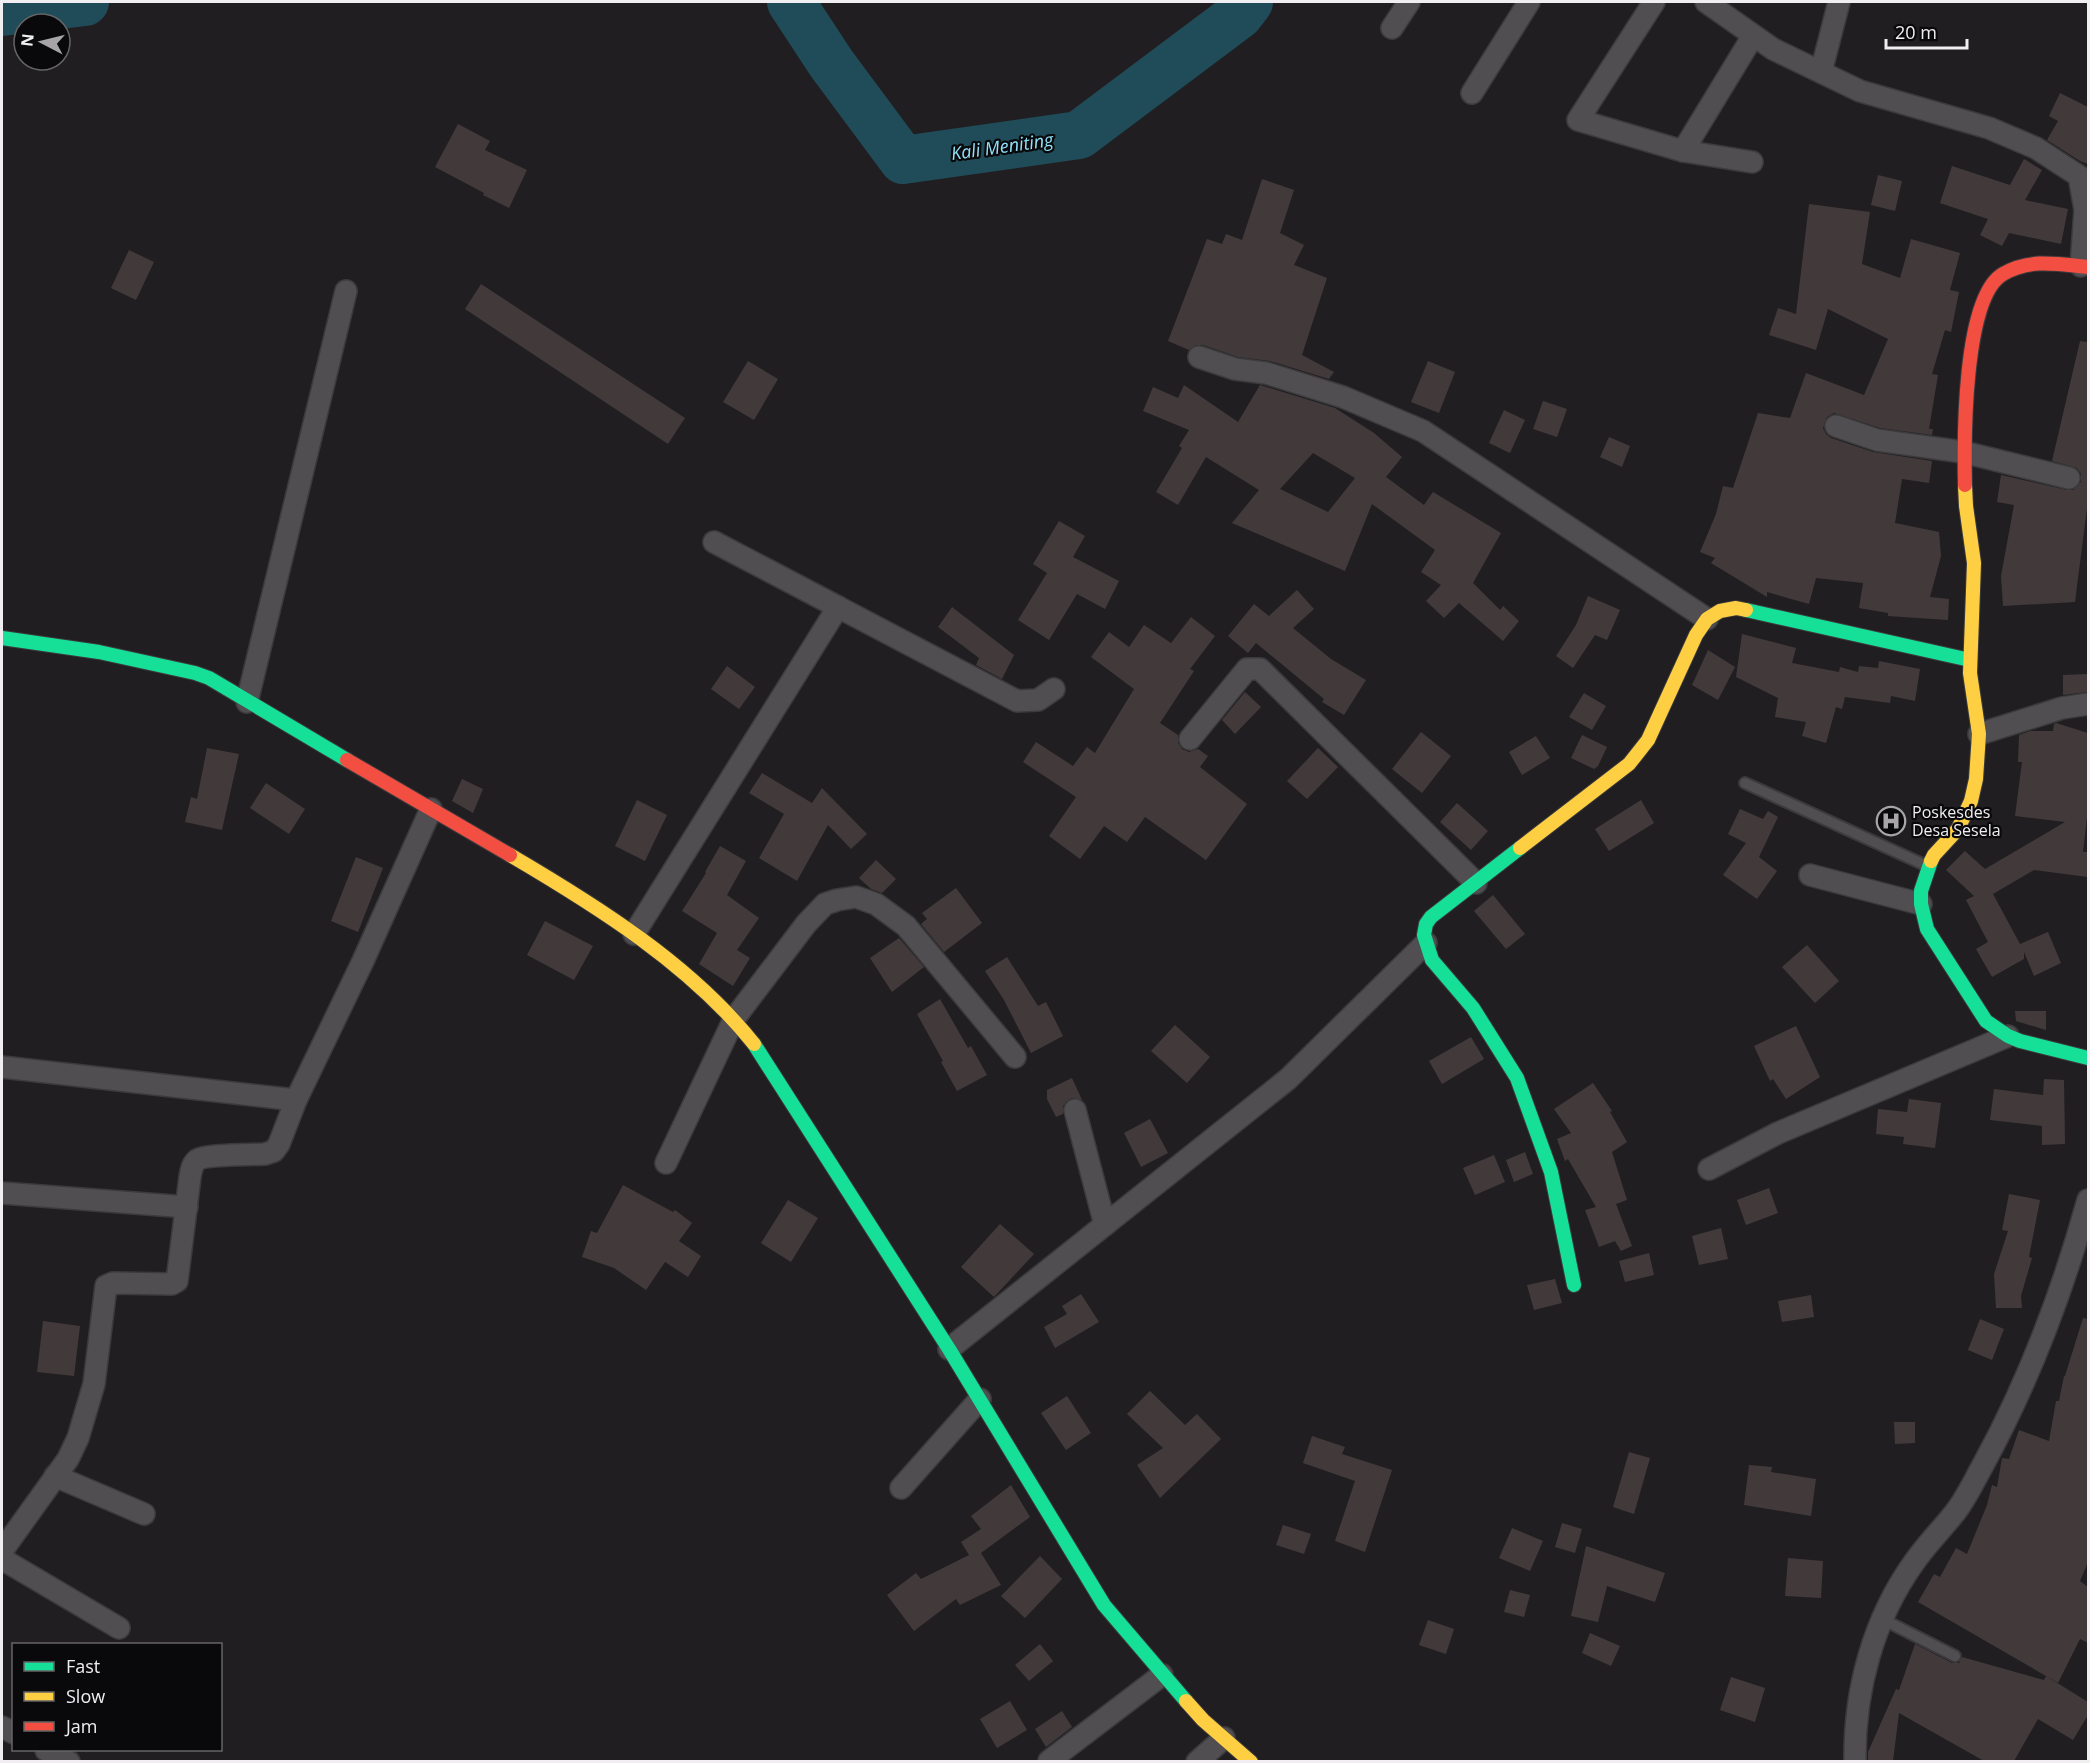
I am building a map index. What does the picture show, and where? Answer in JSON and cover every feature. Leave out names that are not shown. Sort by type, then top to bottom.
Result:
[{"type":"street","points":[[1392,28],[1408,2]]},
{"type":"street","points":[[1472,93],[1529,2]]},
{"type":"street","points":[[1654,2],[1578,120],[1683,150],[1752,162]]},
{"type":"street","points":[[1706,2],[1773,49],[1860,91],[1989,128],[2036,148],[2079,176],[2085,210],[2085,266],[2038,262],[2019,266],[1992,282],[1979,313],[1970,360],[1963,452],[1966,506],[1974,562],[1970,660],[1973,700],[1979,734],[1977,779],[1971,801],[1958,829],[1934,855],[1928,866],[1921,904],[1927,930],[1986,1021],[2020,1041],[2088,1058]]},
{"type":"street","points":[[1821,72],[1839,2]]},
{"type":"street","points":[[1683,150],[1753,36]]},
{"type":"street","points":[[247,702],[346,291]]},
{"type":"street","points":[[1199,357],[1235,369],[1266,373],[1343,397],[1424,431],[1707,619]]},
{"type":"street","points":[[1836,426],[1877,440],[1963,452],[2069,478]]},
{"type":"street","points":[[714,542],[1017,701],[1038,700],[1054,689]]},
{"type":"street","points":[[634,933],[838,607]]},
{"type":"street","points":[[1574,1285],[1551,1172],[1517,1078],[1473,1008],[1432,960],[1424,935],[1426,924],[1431,917],[1629,764],[1648,740],[1696,634],[1707,619],[1720,611],[1736,608],[1970,660]]},
{"type":"street","points":[[2,638],[99,652],[209,678],[534,869],[634,933],[684,972],[734,1019],[757,1048],[949,1349],[1104,1605],[1203,1720],[1251,1761]]},
{"type":"street","points":[[1190,739],[1247,669],[1260,669],[1476,883]]},
{"type":"street","points":[[1979,734],[2062,708],[2088,704]]},
{"type":"street","points":[[2,1551],[68,1459],[78,1438],[94,1384],[106,1286],[113,1283],[172,1284],[177,1281],[191,1168],[197,1160],[207,1157],[265,1154],[274,1151],[279,1144],[296,1100],[363,961],[431,809]]},
{"type":"street","points":[[1810,875],[1921,904]]},
{"type":"street","points":[[666,1162],[734,1019],[806,924],[825,904],[837,900],[856,897],[876,904],[906,926],[1015,1057]]},
{"type":"street","points":[[949,1349],[1288,1079],[1426,943]]},
{"type":"street","points":[[1709,1169],[1778,1133],[2008,1036]]},
{"type":"street","points":[[2,1067],[296,1100]]},
{"type":"street","points":[[1076,1110],[1105,1225]]},
{"type":"street","points":[[2,1193],[187,1207]]},
{"type":"street","points":[[1856,1761],[1858,1710],[1863,1679],[1882,1619],[1913,1563],[1932,1537],[1954,1514],[2008,1419],[2051,1319],[2069,1268],[2088,1200]]},
{"type":"street","points":[[901,1488],[980,1399]]},
{"type":"street","points":[[55,1476],[144,1514]]},
{"type":"street","points":[[2,1559],[119,1628]]},
{"type":"street","points":[[1049,1761],[1162,1675]]},
{"type":"street","points":[[1197,1761],[1224,1738]]},
{"type":"street","points":[[50,1751],[69,1761]]},
{"type":"lane","points":[[1745,783],[1928,866]]},
{"type":"lane","points":[[1882,1619],[1955,1656]]},
{"type":"building","points":[[2060,93],[2088,107],[2088,164],[2047,140],[2058,121],[2049,116]]},
{"type":"building","points":[[458,124],[490,141],[485,150],[527,170],[509,208],[435,167]]},
{"type":"building","points":[[2024,159],[2042,170],[2025,200],[2068,209],[2061,244],[2009,233],[2002,246],[1980,235],[1988,219],[1940,203],[1952,166],[2010,185]]},
{"type":"building","points":[[1878,175],[1902,181],[1895,211],[1871,205]]},
{"type":"building","points":[[1262,179],[1294,190],[1280,233],[1304,245],[1294,265],[1327,278],[1302,355],[1334,372],[1329,379],[1270,361],[1238,357],[1203,345],[1196,345],[1189,350],[1168,341],[1207,239],[1222,244],[1226,234],[1242,240]]},
{"type":"building","points":[[1809,204],[1870,212],[1862,264],[1900,278],[1911,239],[1960,253],[1950,290],[1959,292],[1951,332],[1945,330],[1932,374],[1938,375],[1929,429],[1933,429],[1932,435],[1880,428],[1834,413],[1827,417],[1823,428],[1831,438],[1873,452],[1932,461],[1929,483],[1902,479],[1895,523],[1939,532],[1941,556],[1930,597],[1949,599],[1948,620],[1888,616],[1888,613],[1859,608],[1863,583],[1816,578],[1809,604],[1767,592],[1767,597],[1711,563],[1715,558],[1700,552],[1716,514],[1723,486],[1733,488],[1758,413],[1790,418],[1806,373],[1864,395],[1888,339],[1828,309],[1816,350],[1769,335],[1778,308],[1796,314]]},
{"type":"building","points":[[129,250],[154,262],[136,300],[111,288]]},
{"type":"building","points":[[481,284],[685,418],[668,444],[465,309]]},
{"type":"building","points":[[2080,341],[2088,342],[2088,508],[2075,602],[2003,606],[2001,576],[2014,505],[1997,502],[2001,475],[2067,490],[2073,490],[2081,482],[2081,474],[2077,468],[2052,461]]},
{"type":"building","points":[[748,361],[778,379],[754,420],[723,402]]},
{"type":"building","points":[[1428,361],[1455,372],[1439,413],[1411,402]]},
{"type":"building","points":[[1184,385],[1238,422],[1260,385],[1335,408],[1374,433],[1402,457],[1386,477],[1424,505],[1433,492],[1501,533],[1473,583],[1500,610],[1503,606],[1519,621],[1503,641],[1459,603],[1444,618],[1426,601],[1441,585],[1421,572],[1435,550],[1372,504],[1345,571],[1232,523],[1259,490],[1206,457],[1178,505],[1156,492],[1182,448],[1179,446],[1189,430],[1143,411],[1153,387],[1178,398]],"holes":[[[1313,453],[1355,478],[1328,512],[1280,489]]]},
{"type":"building","points":[[1543,401],[1567,409],[1557,437],[1533,429]]},
{"type":"building","points":[[1504,410],[1525,420],[1510,453],[1489,443]]},
{"type":"building","points":[[1609,437],[1630,446],[1622,467],[1600,457]]},
{"type":"building","points":[[1059,521],[1085,536],[1073,557],[1119,581],[1105,609],[1077,594],[1049,640],[1018,620],[1047,573],[1033,564]]},
{"type":"building","points":[[1297,590],[1314,609],[1293,628],[1331,659],[1366,680],[1344,715],[1322,702],[1324,699],[1256,643],[1248,653],[1228,636],[1254,604],[1269,616]]},
{"type":"building","points":[[1588,596],[1620,610],[1607,640],[1595,635],[1573,668],[1556,656],[1576,625]]},
{"type":"building","points":[[952,607],[1014,655],[1002,679],[976,665],[979,658],[938,627]]},
{"type":"building","points":[[1191,617],[1215,636],[1190,669],[1194,671],[1160,723],[1178,735],[1178,743],[1182,749],[1189,752],[1198,749],[1208,756],[1200,767],[1247,804],[1206,860],[1145,817],[1127,842],[1104,826],[1080,859],[1049,836],[1076,797],[1023,762],[1036,742],[1073,766],[1087,747],[1095,753],[1134,689],[1091,657],[1109,632],[1129,647],[1144,625],[1171,643]]},
{"type":"building","points":[[1742,634],[1796,648],[1792,663],[1839,672],[1840,667],[1858,672],[1859,666],[1878,668],[1879,661],[1920,669],[1915,701],[1891,696],[1890,703],[1845,697],[1842,709],[1836,707],[1826,743],[1802,736],[1806,722],[1775,717],[1778,698],[1736,677]]},
{"type":"building","points":[[1708,650],[1735,667],[1718,700],[1692,685]]},
{"type":"building","points":[[727,666],[755,687],[739,709],[711,689]]},
{"type":"building","points":[[2088,674],[2088,692],[2063,695],[2063,675]]},
{"type":"building","points":[[1245,692],[1261,707],[1235,734],[1222,720]]},
{"type":"building","points":[[1584,693],[1606,706],[1592,730],[1569,717]]},
{"type":"building","points":[[2056,723],[2088,733],[2088,808],[2083,852],[2088,852],[2088,877],[2034,870],[1993,894],[2020,944],[2048,932],[2061,963],[2034,976],[2024,952],[2024,959],[1992,977],[1976,949],[1988,942],[1966,900],[1974,896],[1946,870],[1965,851],[1985,869],[2065,822],[2015,816],[2022,762],[2018,762],[2019,735],[2030,731],[2053,731]]},
{"type":"building","points":[[1421,732],[1451,756],[1422,793],[1392,769]]},
{"type":"building","points":[[1582,735],[1607,747],[1598,766],[1594,769],[1571,758]]},
{"type":"building","points":[[1536,736],[1550,758],[1522,775],[1509,752]]},
{"type":"building","points":[[207,748],[239,754],[222,830],[185,822],[191,797],[197,799]]},
{"type":"building","points":[[1318,748],[1338,767],[1307,799],[1287,781]]},
{"type":"building","points":[[762,773],[812,803],[822,788],[867,834],[851,849],[828,825],[797,881],[759,858],[784,814],[749,793]]},
{"type":"building","points":[[462,779],[483,789],[473,813],[452,801]]},
{"type":"building","points":[[266,783],[305,809],[289,834],[250,808]]},
{"type":"building","points":[[637,800],[667,815],[645,861],[615,846]]},
{"type":"building","points":[[1641,800],[1654,823],[1609,851],[1595,829]]},
{"type":"building","points":[[1457,803],[1488,831],[1471,850],[1440,822]]},
{"type":"building","points":[[1740,809],[1763,819],[1768,811],[1778,817],[1759,857],[1777,871],[1757,899],[1723,875],[1746,843],[1728,834]]},
{"type":"building","points":[[720,846],[746,861],[727,895],[759,918],[737,950],[750,958],[733,986],[699,964],[717,933],[682,911]]},
{"type":"building","points":[[356,857],[383,868],[358,932],[331,921]]},
{"type":"building","points":[[876,860],[896,879],[882,893],[871,889],[859,878]]},
{"type":"building","points":[[956,888],[982,923],[944,952],[921,924],[927,919],[922,913]]},
{"type":"building","points":[[1493,895],[1525,934],[1506,949],[1474,911]]},
{"type":"building","points":[[545,921],[593,946],[574,980],[527,955]]},
{"type":"building","points":[[899,938],[924,967],[892,992],[870,958]]},
{"type":"building","points":[[1807,945],[1839,981],[1815,1003],[1782,967]]},
{"type":"building","points":[[1007,957],[1038,1006],[1046,1002],[1063,1036],[1031,1053],[1004,1000],[985,971]]},
{"type":"building","points":[[940,999],[968,1048],[971,1046],[987,1075],[957,1091],[917,1014]]},
{"type":"building","points":[[2015,1011],[2046,1011],[2046,1030],[2016,1021]]},
{"type":"building","points":[[1175,1025],[1210,1057],[1187,1083],[1151,1051]]},
{"type":"building","points":[[1796,1026],[1820,1077],[1786,1099],[1773,1079],[1770,1081],[1754,1046]]},
{"type":"building","points":[[1471,1037],[1484,1059],[1442,1084],[1429,1061]]},
{"type":"building","points":[[1072,1078],[1082,1100],[1072,1098],[1067,1101],[1063,1106],[1063,1114],[1056,1117],[1047,1099],[1047,1090]]},
{"type":"building","points":[[2044,1079],[2064,1080],[2065,1144],[2042,1145],[2042,1126],[1990,1120],[1994,1089],[2043,1095]]},
{"type":"building","points":[[1593,1083],[1612,1111],[1610,1112],[1627,1142],[1612,1152],[1627,1200],[1616,1204],[1632,1246],[1621,1251],[1615,1241],[1599,1247],[1585,1210],[1596,1207],[1568,1159],[1565,1161],[1557,1139],[1571,1133],[1554,1109]]},
{"type":"building","points":[[1909,1099],[1941,1103],[1935,1148],[1903,1144],[1904,1137],[1876,1134],[1878,1109],[1907,1112]]},
{"type":"building","points":[[1150,1119],[1168,1153],[1141,1167],[1124,1133]]},
{"type":"building","points":[[1525,1152],[1533,1174],[1514,1182],[1506,1160]]},
{"type":"building","points":[[1494,1155],[1505,1182],[1475,1195],[1463,1168]]},
{"type":"building","points":[[623,1185],[673,1212],[675,1210],[692,1223],[679,1241],[701,1256],[688,1277],[665,1262],[646,1290],[614,1268],[582,1257],[591,1231],[597,1233]]},
{"type":"building","points":[[1769,1188],[1778,1213],[1746,1225],[1737,1200]]},
{"type":"building","points":[[2009,1194],[2040,1200],[2029,1257],[2032,1258],[2021,1296],[2022,1308],[1996,1308],[1994,1274],[2008,1231],[2002,1230]]},
{"type":"building","points":[[788,1200],[818,1218],[791,1262],[761,1243]]},
{"type":"building","points":[[1000,1224],[1034,1254],[994,1297],[961,1267]]},
{"type":"building","points":[[1721,1228],[1728,1259],[1699,1265],[1692,1236]]},
{"type":"building","points":[[1649,1253],[1654,1275],[1625,1282],[1619,1261]]},
{"type":"building","points":[[1555,1279],[1562,1303],[1534,1310],[1527,1285]]},
{"type":"building","points":[[1081,1294],[1099,1322],[1055,1348],[1044,1327],[1067,1314],[1062,1306]]},
{"type":"building","points":[[1811,1295],[1814,1317],[1782,1322],[1778,1301]]},
{"type":"building","points":[[2083,1318],[2088,1319],[2088,1562],[2080,1581],[2088,1587],[2088,1643],[2080,1639],[2058,1683],[1918,1602],[1934,1574],[1940,1577],[1956,1548],[1967,1554],[1987,1505],[1992,1485],[1997,1487],[2002,1458],[2009,1459],[2019,1430],[2049,1441],[2056,1401],[2059,1401],[2064,1376]]},
{"type":"building","points":[[1980,1319],[2004,1329],[1992,1360],[1968,1350]]},
{"type":"building","points":[[43,1321],[80,1326],[74,1376],[37,1372]]},
{"type":"building","points":[[1150,1391],[1185,1425],[1197,1414],[1221,1439],[1160,1498],[1137,1465],[1163,1448],[1127,1414]]},
{"type":"building","points":[[1067,1396],[1091,1433],[1066,1450],[1041,1413]]},
{"type":"building","points":[[1894,1422],[1915,1422],[1915,1443],[1895,1444]]},
{"type":"building","points":[[1312,1436],[1345,1447],[1342,1454],[1392,1470],[1365,1552],[1335,1541],[1355,1481],[1303,1463]]},
{"type":"building","points":[[1629,1452],[1650,1458],[1634,1514],[1613,1507]]},
{"type":"building","points":[[1749,1465],[1772,1467],[1771,1472],[1816,1479],[1811,1516],[1744,1505]]},
{"type":"building","points":[[1011,1485],[1030,1517],[981,1553],[1001,1585],[960,1605],[956,1599],[914,1631],[887,1595],[916,1573],[921,1579],[969,1555],[961,1542],[981,1529],[971,1516]]},
{"type":"building","points":[[1562,1523],[1582,1529],[1575,1553],[1555,1547]]},
{"type":"building","points":[[1283,1525],[1311,1534],[1304,1554],[1276,1545]]},
{"type":"building","points":[[1512,1528],[1543,1541],[1530,1571],[1499,1558]]},
{"type":"building","points":[[1586,1546],[1665,1573],[1655,1602],[1607,1586],[1598,1622],[1571,1616]]},
{"type":"building","points":[[1040,1556],[1062,1579],[1025,1618],[1001,1596]]},
{"type":"building","points":[[1788,1558],[1823,1561],[1821,1598],[1785,1596]]},
{"type":"building","points":[[1510,1590],[1530,1595],[1524,1617],[1504,1612]]},
{"type":"building","points":[[1428,1620],[1454,1629],[1446,1654],[1419,1645]]},
{"type":"building","points":[[1590,1633],[1620,1646],[1611,1666],[1582,1653]]},
{"type":"building","points":[[1040,1644],[1053,1661],[1029,1681],[1015,1665]]},
{"type":"building","points":[[1915,1644],[1952,1663],[1959,1663],[1962,1657],[2044,1680],[2046,1676],[2088,1702],[2088,1715],[2073,1740],[2038,1719],[2014,1761],[1984,1761],[1899,1713],[1893,1761],[1868,1761],[1868,1752],[1896,1689],[1899,1690]]},
{"type":"building","points":[[1731,1677],[1765,1688],[1755,1722],[1720,1710]]},
{"type":"building","points":[[1010,1701],[1027,1730],[997,1748],[980,1719]]},
{"type":"building","points":[[1062,1711],[1072,1727],[1046,1747],[1035,1729]]},
{"type":"waterway","name":"Kali Meniting","points":[[2,12],[85,2]]},
{"type":"waterway","name":"Kali Meniting","points":[[791,2],[831,63],[903,160],[1079,135],[1239,15],[1249,2]]},
{"type":"traffic: fast","points":[[1746,610],[1970,660]]},
{"type":"traffic: fast","points":[[2,638],[99,652],[195,673],[209,678],[347,760]]},
{"type":"traffic: fast","points":[[1520,848],[1431,917],[1426,924],[1424,935],[1432,960],[1473,1008],[1517,1078],[1551,1172],[1574,1285]]},
{"type":"traffic: fast","points":[[1931,861],[1921,891],[1921,904],[1927,929],[1986,1021],[2020,1041],[2088,1058]]},
{"type":"traffic: fast","points":[[754,1044],[949,1349],[1104,1605],[1186,1701]]},
{"type":"traffic: slow","points":[[1931,861],[1958,829],[1971,801],[1976,779],[1979,734],[1970,673],[1974,563],[1965,485]]},
{"type":"traffic: slow","points":[[1520,848],[1629,764],[1648,740],[1696,635],[1707,619],[1720,611],[1736,608],[1746,610]]},
{"type":"traffic: slow","points":[[510,855],[609,916],[672,963],[702,988],[754,1044]]},
{"type":"traffic: slow","points":[[1186,1701],[1203,1720],[1251,1762]]},
{"type":"traffic: jam","points":[[1965,485],[1966,405],[1973,339],[1980,310],[1990,288],[2003,274],[2023,266],[2044,263],[2088,267]]},
{"type":"traffic: jam","points":[[347,760],[510,855]]},
{"type":"place","name":"Poskesdes Desa Sesela","points":[[1891,821]]}]
